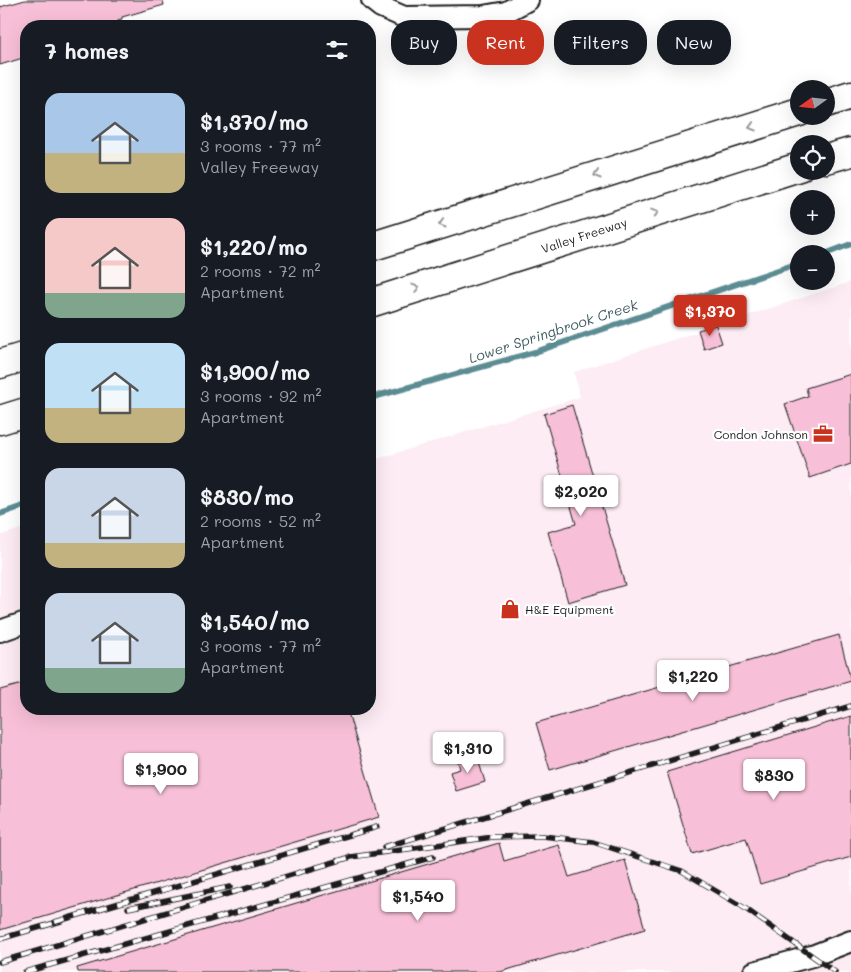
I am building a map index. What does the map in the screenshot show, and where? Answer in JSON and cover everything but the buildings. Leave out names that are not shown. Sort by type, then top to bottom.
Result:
[{"type":"highway","points":[[835,100],[851,96]]},
{"type":"highway","points":[[376,245],[790,115]]},
{"type":"highway","points":[[835,156],[851,152]]},
{"type":"highway","name":"Valley Freeway","points":[[376,301],[790,170]]},
{"type":"highway","points":[[0,364],[20,358]]},
{"type":"highway","points":[[0,420],[20,414]]},
{"type":"street","points":[[372,0],[381,7],[404,17],[483,16],[506,12],[528,0]]},
{"type":"street","points":[[0,630],[20,624]]},
{"type":"street","points":[[754,972],[812,956],[851,941]]},
{"type":"shaded area","points":[[851,282],[851,972],[0,972],[0,536],[20,529],[20,715],[376,715],[376,459],[580,397],[574,372],[826,290],[835,290],[835,287]]},
{"type":"waterway","name":"Lower Springbrook Creek","points":[[835,250],[851,244]]},
{"type":"waterway","name":"Lower Springbrook Creek","points":[[376,396],[535,352],[790,266]]},
{"type":"waterway","name":"Lower Springbrook Creek","points":[[0,514],[20,507]]},
{"type":"railway","points":[[384,847],[851,706]]},
{"type":"railway","points":[[55,922],[377,827]]},
{"type":"railway","points":[[0,962],[351,857],[493,837],[543,836],[593,842],[682,871],[743,907],[835,972]]},
{"type":"railway","points":[[25,972],[433,857]]},
{"type":"railway","points":[[128,908],[230,887]]},
{"type":"railway","points":[[0,939],[61,921]]},
{"type":"place","name":"Condon Johnson","points":[[823,434]]},
{"type":"place","name":"H&E Equipment","points":[[510,609]]}]
